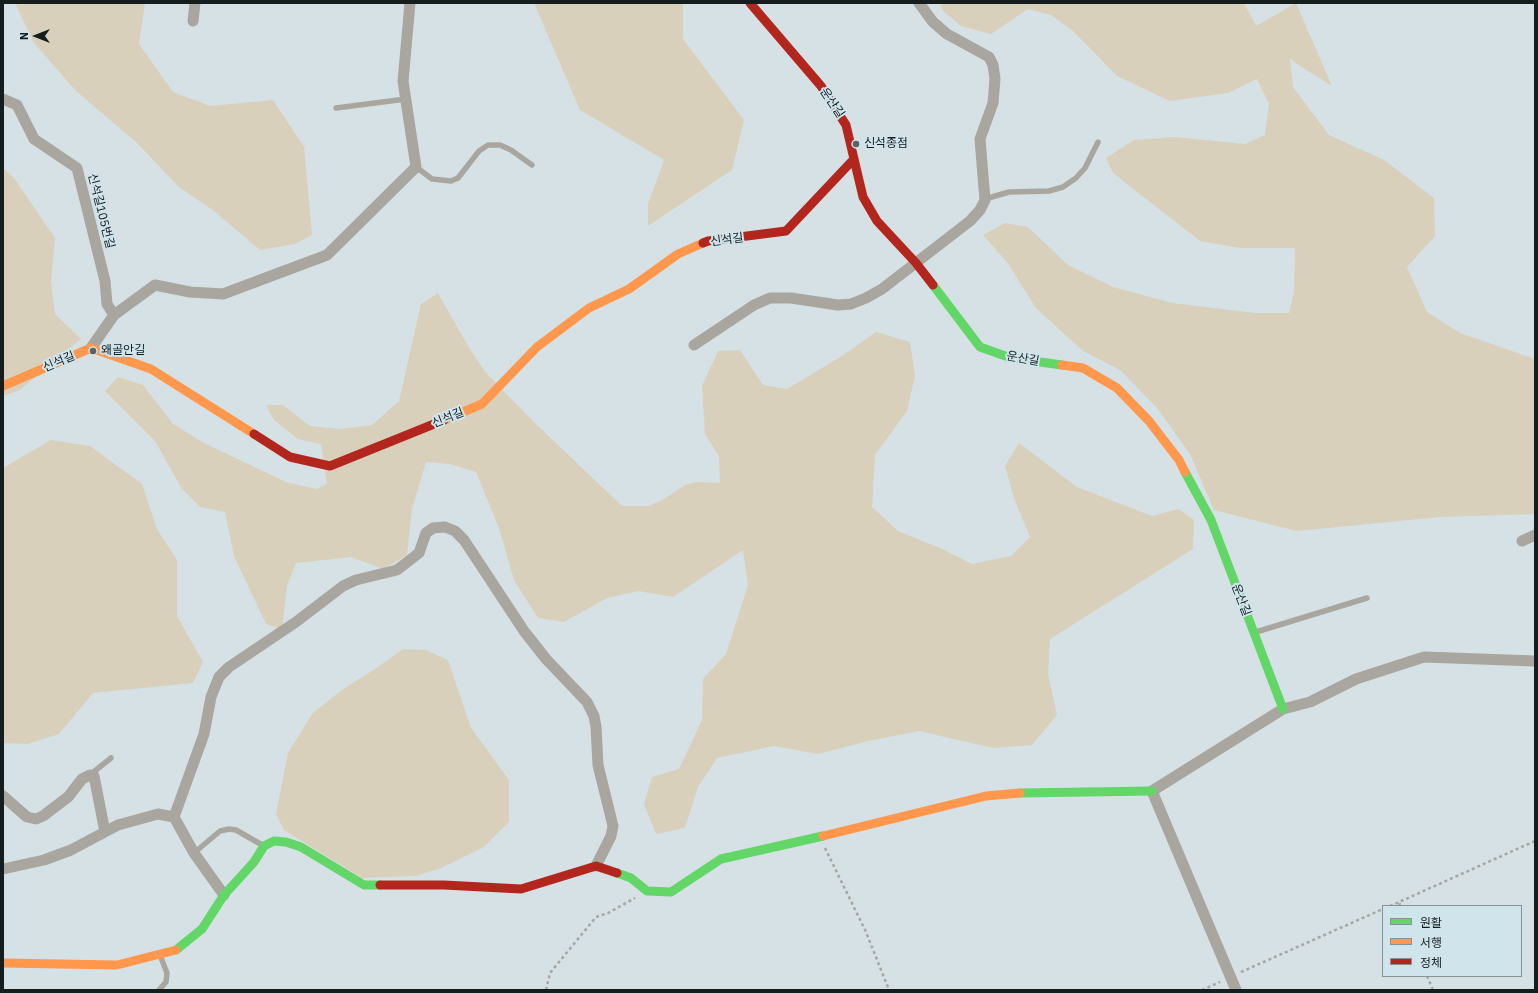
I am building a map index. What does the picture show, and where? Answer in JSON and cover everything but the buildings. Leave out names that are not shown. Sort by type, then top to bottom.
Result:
[{"type":"street","points":[[193,21],[195,3]]},
{"type":"street","points":[[91,348],[114,315],[155,285],[190,292],[222,294],[327,255],[416,167],[403,81],[410,3]]},
{"type":"street","name":"운산길","points":[[750,3],[821,86],[846,125],[862,197],[877,221],[916,262],[980,347],[1011,358],[1083,368],[1117,388],[1149,421],[1179,460],[1210,520],[1282,709]]},
{"type":"street","points":[[694,345],[754,305],[770,298],[791,298],[838,305],[851,304],[882,289],[970,221],[980,210],[985,200],[980,139],[993,103],[995,79],[993,65],[990,57],[947,34],[938,26],[919,3]]},
{"type":"street","name":"신석길105번길","points":[[3,100],[17,105],[34,139],[77,168],[106,281],[107,304],[114,315]]},
{"type":"street","name":"신석길","points":[[3,386],[91,348],[151,368],[290,457],[330,466],[482,404],[537,347],[589,308],[629,289],[678,254],[708,241],[786,230],[853,160]]},
{"type":"street","points":[[224,895],[194,853],[174,817],[204,734],[211,697],[218,677],[229,667],[296,622],[343,586],[356,580],[397,570],[419,553],[426,533],[433,528],[445,528],[455,531],[464,540],[524,631],[546,659],[587,702],[594,716],[598,765],[613,826],[611,836],[596,866]]},
{"type":"street","points":[[1522,541],[1535,535]]},
{"type":"street","points":[[3,963],[117,964],[178,949],[202,928],[224,895],[254,862],[264,846],[274,841],[286,842],[301,847],[364,885],[444,885],[521,889],[596,866],[631,878],[647,891],[671,892],[721,859],[820,837],[986,796],[1038,792],[1152,791],[1282,709],[1310,702],[1356,679],[1424,657],[1535,661]]},
{"type":"street","points":[[3,796],[27,817],[36,819],[43,816],[68,797],[82,779],[90,775],[94,776],[106,832]]},
{"type":"street","points":[[1152,791],[1236,990]]},
{"type":"street","points":[[3,870],[44,860],[71,850],[118,825],[143,817],[158,814],[174,817]]},
{"type":"lane","points":[[336,108],[406,99]]},
{"type":"lane","points":[[985,200],[1009,192],[1049,191],[1064,187],[1085,168],[1098,142]]},
{"type":"lane","points":[[416,167],[432,179],[451,181],[458,178],[479,151],[488,145],[500,145],[511,150],[532,165]]},
{"type":"lane","points":[[1253,633],[1368,598]]},
{"type":"lane","points":[[90,775],[111,758]]},
{"type":"lane","points":[[194,853],[220,831],[229,829],[236,830],[264,846]]},
{"type":"lane","points":[[159,990],[166,982],[167,973],[160,954]]},
{"type":"path","points":[[820,837],[866,932],[889,990]]},
{"type":"path","points":[[1400,904],[1535,841]]},
{"type":"path","points":[[546,990],[550,973],[596,917],[608,913],[647,891]]},
{"type":"path","points":[[1202,990],[1382,909]]},
{"type":"path","points":[[1427,977],[1433,990]]},
{"type":"shaded area","points":[[15,3],[145,3],[139,44],[173,92],[210,106],[273,100],[304,147],[312,235],[295,244],[260,250],[214,211],[179,187],[136,142],[76,91],[34,43]]},
{"type":"shaded area","points":[[534,3],[683,3],[683,39],[744,120],[732,170],[648,226],[648,204],[664,160],[580,110]]},
{"type":"shaded area","points":[[940,3],[1244,3],[1256,26],[1296,3],[1332,86],[1290,58],[1293,87],[1329,135],[1384,160],[1434,198],[1435,236],[1407,267],[1427,312],[1460,333],[1535,359],[1535,514],[1440,517],[1297,531],[1214,510],[1190,454],[1157,408],[1120,370],[1083,351],[1036,308],[1007,262],[983,235],[1005,223],[1028,227],[1068,265],[1113,287],[1172,303],[1255,313],[1289,313],[1294,293],[1295,248],[1240,248],[1200,241],[1113,173],[1106,158],[1134,140],[1175,137],[1245,144],[1265,135],[1269,104],[1257,79],[1228,93],[1170,101],[1117,76],[1072,30],[1051,15],[1028,9],[991,34],[961,26],[943,11]]},
{"type":"shaded area","points":[[3,168],[14,178],[55,238],[51,282],[55,314],[81,339],[20,390],[3,396]]},
{"type":"shaded area","points":[[438,293],[468,346],[486,373],[534,422],[622,506],[649,506],[664,499],[685,485],[696,482],[720,483],[719,456],[705,434],[702,386],[718,351],[740,350],[763,385],[787,389],[842,356],[876,332],[910,342],[915,376],[907,411],[875,455],[872,507],[898,531],[942,549],[972,564],[1011,556],[1030,537],[1015,501],[1005,466],[1019,443],[1077,487],[1152,516],[1179,509],[1194,520],[1193,549],[1050,639],[1048,674],[1057,715],[1032,745],[993,748],[919,731],[868,741],[818,754],[774,746],[717,758],[698,787],[685,828],[656,834],[644,804],[652,777],[679,769],[702,720],[703,679],[726,654],[748,585],[743,550],[673,597],[638,591],[607,598],[564,622],[538,618],[514,580],[499,528],[476,472],[450,464],[426,462],[412,509],[407,555],[383,569],[351,557],[296,563],[287,586],[282,629],[266,624],[234,556],[225,512],[200,507],[182,489],[155,441],[105,391],[118,377],[143,385],[173,424],[204,443],[286,482],[316,489],[327,484],[321,444],[298,439],[274,420],[266,405],[283,405],[310,426],[340,429],[372,425],[399,401],[421,304]]},
{"type":"shaded area","points":[[51,440],[90,446],[142,484],[157,529],[177,560],[177,616],[203,662],[193,683],[93,693],[59,734],[28,744],[3,743],[3,468]]},
{"type":"shaded area","points":[[403,649],[426,650],[448,660],[471,728],[509,780],[509,822],[484,847],[441,868],[416,876],[362,878],[284,830],[276,814],[288,753],[313,713],[343,689]]},
{"type":"traffic: fast","points":[[933,285],[980,347],[1011,358],[1062,365]]},
{"type":"traffic: fast","points":[[1185,472],[1211,520],[1283,709]]},
{"type":"traffic: fast","points":[[1020,793],[1152,791]]},
{"type":"traffic: fast","points":[[617,873],[631,878],[647,891],[671,892],[721,859],[823,836]]},
{"type":"traffic: fast","points":[[176,950],[202,929],[224,895],[254,862],[264,846],[274,841],[286,842],[301,847],[364,885],[380,885]]},
{"type":"traffic: slow","points":[[444,420],[482,404],[537,347],[589,308],[629,289],[678,254],[703,243]]},
{"type":"traffic: slow","points":[[3,386],[91,348],[151,369],[254,434]]},
{"type":"traffic: slow","points":[[1062,365],[1083,368],[1117,388],[1149,421],[1179,460],[1185,472]]},
{"type":"traffic: slow","points":[[823,836],[986,796],[1020,793]]},
{"type":"traffic: slow","points":[[3,963],[117,965],[176,950]]},
{"type":"traffic: jam","points":[[750,3],[821,86],[846,125],[863,197],[877,221],[916,263],[933,285]]},
{"type":"traffic: jam","points":[[703,243],[708,241],[786,231],[853,160]]},
{"type":"traffic: jam","points":[[254,434],[290,457],[330,466],[444,420]]},
{"type":"traffic: jam","points":[[380,885],[444,885],[521,889],[596,866],[617,873]]},
{"type":"place","name":"신석종점","points":[[856,144]]},
{"type":"place","name":"왜골안길","points":[[93,351]]}]
